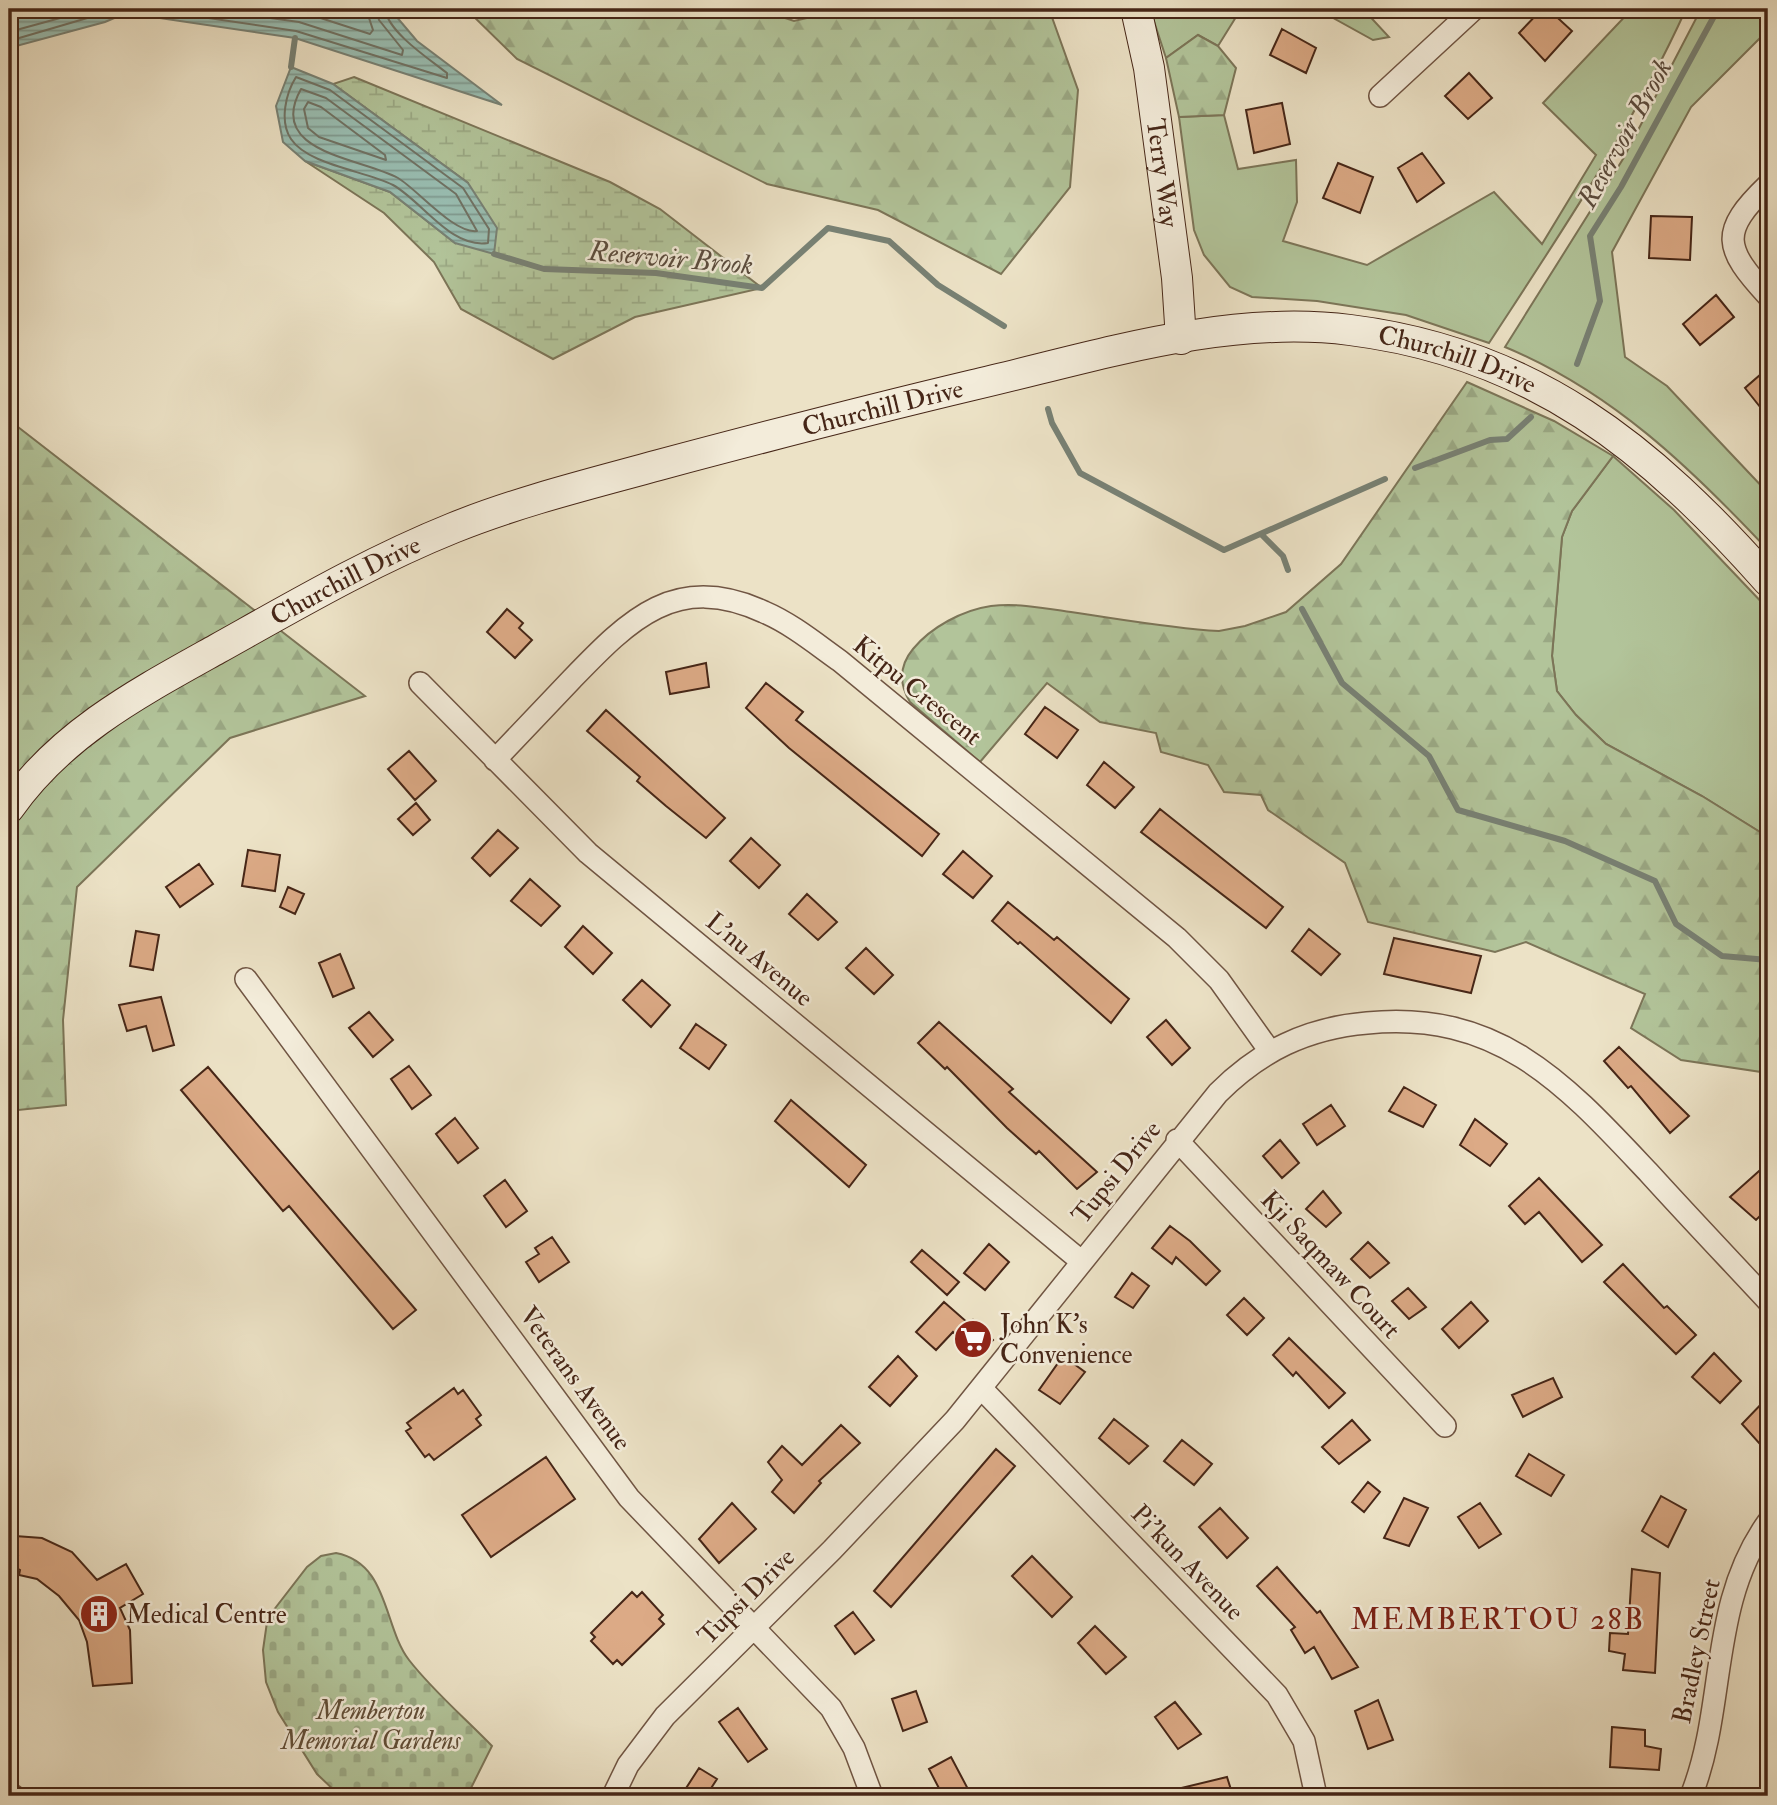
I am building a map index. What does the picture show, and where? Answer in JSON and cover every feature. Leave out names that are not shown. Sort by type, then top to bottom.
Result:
[{"type":"main road","name":"Terry Way","points":[[1136,9],[1149,68],[1177,278],[1181,339]]},
{"type":"main road","name":"Churchill Drive","points":[[9,808],[41,767],[62,746],[110,710],[324,589],[449,529],[533,500],[837,417],[1181,339],[1263,328],[1349,329],[1428,344],[1481,360],[1530,382],[1585,413],[1615,434],[1687,495],[1768,582]]},
{"type":"street","points":[[1380,96],[1474,9]]},
{"type":"street","points":[[1768,185],[1741,212],[1735,223],[1733,244],[1741,265],[1768,296]]},
{"type":"street","name":"Kitpu Crescent","points":[[495,760],[607,642],[636,617],[654,607],[686,599],[720,600],[751,606],[782,621],[840,661],[1177,937],[1219,979],[1269,1051]]},
{"type":"street","name":"L'nu Avenue","points":[[420,683],[588,853],[1081,1261]]},
{"type":"street","name":"Veterans Avenue","points":[[246,979],[629,1498],[831,1709],[854,1748],[872,1796]]},
{"type":"street","name":"Tupsi Drive","points":[[613,1796],[628,1765],[659,1723],[912,1468],[982,1389],[1177,1140],[1217,1093],[1269,1051],[1287,1041],[1380,1021],[1418,1023],[1458,1030],[1500,1044],[1566,1088],[1768,1301]]},
{"type":"street","name":"Kji Saqmaw Court","points":[[1177,1140],[1444,1426]]},
{"type":"street","name":"Pi'kun Avenue","points":[[982,1389],[1277,1695],[1304,1741],[1316,1796]]},
{"type":"street","name":"Bradley Street","points":[[1691,1796],[1704,1750],[1719,1654],[1734,1591],[1748,1556],[1768,1521]]},
{"type":"street","points":[[9,1793],[14,1796]]},
{"type":"green space","points":[[466,9],[758,9],[794,21],[846,9],[1049,9],[1078,90],[1070,187],[1001,274],[878,210],[767,184],[517,59]]},
{"type":"green space","points":[[1150,9],[1241,9],[1218,46],[1198,35],[1166,58]]},
{"type":"green space","points":[[1317,9],[1363,9],[1389,37],[1373,40]]},
{"type":"green space","points":[[1632,9],[1686,9],[1619,138],[1489,343],[1406,315],[1317,301],[1252,297],[1230,287],[1204,255],[1194,230],[1179,117],[1224,115],[1238,169],[1296,160],[1297,202],[1283,241],[1367,265],[1494,192],[1542,244],[1596,155],[1543,103]]},
{"type":"green space","points":[[1701,9],[1768,9],[1768,30],[1691,107],[1612,252],[1625,357],[1667,386],[1768,493],[1768,550],[1709,489],[1647,434],[1580,386],[1505,347],[1623,159]]},
{"type":"green space","points":[[1198,35],[1218,46],[1236,68],[1224,115],[1179,117],[1166,58]]},
{"type":"green space","points":[[354,77],[610,182],[660,209],[762,288],[635,317],[553,359],[461,309],[434,262],[384,213],[305,161],[390,192],[455,243],[468,183],[333,84]]},
{"type":"green space","points":[[1467,382],[1554,421],[1613,456],[1572,511],[1562,537],[1552,656],[1557,691],[1576,715],[1606,744],[1702,796],[1768,837],[1768,1073],[1681,1060],[1631,1028],[1645,994],[1526,942],[1495,952],[1368,922],[1345,863],[1268,810],[1261,795],[1224,792],[1208,765],[1161,752],[1156,733],[1100,722],[1047,683],[980,762],[910,702],[906,695],[902,682],[903,668],[913,649],[938,627],[980,608],[1001,605],[1031,606],[1163,626],[1219,631],[1245,626],[1286,612],[1341,564]]},
{"type":"green space","points":[[9,420],[365,696],[230,738],[77,887],[63,1020],[66,1105],[9,1111]]},
{"type":"green space","points":[[1613,456],[1674,510],[1768,609],[1768,837],[1702,796],[1606,744],[1576,715],[1557,691],[1552,656],[1562,537],[1572,511]]},
{"type":"green space","name":"Membertou Memorial Gardens","points":[[336,1553],[353,1559],[366,1569],[376,1582],[394,1630],[409,1660],[492,1746],[467,1796],[340,1796],[317,1774],[278,1712],[266,1682],[263,1650],[267,1622],[307,1567],[321,1556]]},
{"type":"water","points":[[9,9],[390,9],[417,41],[502,105],[295,38],[126,13],[105,22],[9,48]]},
{"type":"water","points":[[291,67],[333,84],[468,183],[497,228],[494,254],[455,243],[390,192],[305,161],[283,142],[276,106]]},
{"type":"building","points":[[1542,9],[1548,9],[1572,31],[1545,61],[1519,33]]},
{"type":"building","points":[[1282,29],[1316,48],[1306,73],[1270,55]]},
{"type":"building","points":[[1469,73],[1492,98],[1468,119],[1445,96]]},
{"type":"building","points":[[1282,103],[1290,144],[1254,153],[1246,110]]},
{"type":"building","points":[[1422,153],[1444,183],[1417,202],[1398,168]]},
{"type":"building","points":[[1338,163],[1373,177],[1360,213],[1323,198]]},
{"type":"building","points":[[1651,216],[1692,217],[1690,260],[1649,258]]},
{"type":"building","points":[[1716,295],[1734,317],[1700,345],[1683,324]]},
{"type":"building","points":[[1768,368],[1768,417],[1745,388]]},
{"type":"building","points":[[507,609],[523,623],[519,628],[532,640],[515,658],[487,632]]},
{"type":"building","points":[[706,663],[709,687],[670,694],[666,672]]},
{"type":"building","points":[[766,683],[803,712],[796,720],[939,834],[922,856],[789,748],[746,708]]},
{"type":"building","points":[[1045,707],[1078,730],[1057,758],[1025,734]]},
{"type":"building","points":[[606,710],[725,818],[706,838],[637,781],[640,777],[587,731]]},
{"type":"building","points":[[409,751],[436,781],[415,800],[388,769]]},
{"type":"building","points":[[1104,762],[1134,787],[1115,808],[1087,785]]},
{"type":"building","points":[[416,803],[430,820],[413,835],[398,819]]},
{"type":"building","points":[[1160,809],[1283,907],[1266,928],[1141,832]]},
{"type":"building","points":[[498,830],[518,848],[490,876],[472,858]]},
{"type":"building","points":[[751,838],[780,865],[759,888],[730,861]]},
{"type":"building","points":[[248,850],[280,855],[275,891],[242,886]]},
{"type":"building","points":[[963,851],[992,876],[973,898],[943,874]]},
{"type":"building","points":[[199,864],[213,884],[180,907],[166,887]]},
{"type":"building","points":[[530,879],[560,906],[541,926],[511,901]]},
{"type":"building","points":[[288,887],[304,894],[295,914],[280,907]]},
{"type":"building","points":[[807,894],[837,922],[818,940],[789,914]]},
{"type":"building","points":[[1008,902],[1054,940],[1057,937],[1129,999],[1111,1023],[1020,942],[1018,944],[992,921]]},
{"type":"building","points":[[583,926],[612,953],[593,974],[565,947]]},
{"type":"building","points":[[1309,929],[1340,954],[1321,975],[1292,951]]},
{"type":"building","points":[[136,931],[159,935],[153,970],[130,966]]},
{"type":"building","points":[[1394,938],[1481,956],[1471,993],[1384,974]]},
{"type":"building","points":[[866,948],[893,975],[874,994],[846,968]]},
{"type":"building","points":[[340,954],[354,988],[333,997],[319,963]]},
{"type":"building","points":[[642,980],[670,1005],[651,1027],[623,1000]]},
{"type":"building","points":[[161,997],[174,1045],[153,1051],[146,1026],[127,1031],[119,1005]]},
{"type":"building","points":[[369,1012],[393,1040],[373,1057],[349,1028]]},
{"type":"building","points":[[1166,1020],[1190,1048],[1172,1065],[1147,1037]]},
{"type":"building","points":[[939,1022],[1013,1089],[1009,1092],[1097,1172],[1077,1189],[1039,1151],[1036,1154],[1007,1128],[947,1067],[945,1069],[918,1043]]},
{"type":"building","points":[[696,1024],[726,1045],[709,1069],[680,1048]]},
{"type":"building","points":[[1619,1047],[1689,1116],[1670,1133],[1631,1086],[1628,1088],[1604,1061]]},
{"type":"building","points":[[409,1066],[431,1095],[412,1109],[391,1079]]},
{"type":"building","points":[[208,1067],[416,1310],[393,1329],[289,1206],[283,1211],[181,1090]]},
{"type":"building","points":[[1404,1087],[1436,1105],[1423,1127],[1389,1111]]},
{"type":"building","points":[[791,1100],[866,1165],[849,1187],[775,1121]]},
{"type":"building","points":[[1331,1105],[1345,1126],[1317,1145],[1303,1124]]},
{"type":"building","points":[[455,1118],[478,1148],[458,1163],[436,1134]]},
{"type":"building","points":[[1475,1119],[1507,1144],[1490,1166],[1460,1145]]},
{"type":"building","points":[[1280,1140],[1299,1163],[1282,1178],[1263,1156]]},
{"type":"building","points":[[1768,1163],[1768,1208],[1756,1220],[1730,1197]]},
{"type":"building","points":[[1539,1178],[1602,1245],[1582,1262],[1539,1212],[1525,1224],[1509,1206]]},
{"type":"building","points":[[505,1180],[527,1211],[506,1227],[484,1196]]},
{"type":"building","points":[[1323,1191],[1341,1213],[1326,1227],[1306,1209]]},
{"type":"building","points":[[1170,1226],[1190,1241],[1220,1271],[1206,1285],[1176,1257],[1172,1264],[1152,1248]]},
{"type":"building","points":[[552,1237],[569,1262],[539,1282],[526,1262],[539,1254],[535,1248]]},
{"type":"building","points":[[1368,1242],[1389,1263],[1370,1278],[1351,1259]]},
{"type":"building","points":[[989,1244],[1009,1262],[985,1290],[964,1273]]},
{"type":"building","points":[[922,1250],[959,1282],[947,1295],[911,1262]]},
{"type":"building","points":[[1623,1264],[1664,1308],[1667,1306],[1696,1335],[1676,1354],[1604,1282]]},
{"type":"building","points":[[1132,1273],[1149,1286],[1133,1308],[1115,1297]]},
{"type":"building","points":[[1408,1288],[1426,1307],[1409,1319],[1392,1301]]},
{"type":"building","points":[[1244,1298],[1264,1318],[1247,1335],[1227,1315]]},
{"type":"building","points":[[944,1302],[969,1324],[973,1320],[993,1340],[979,1355],[953,1332],[936,1350],[916,1332]]},
{"type":"building","points":[[1471,1302],[1488,1321],[1459,1348],[1442,1329]]},
{"type":"building","points":[[1289,1338],[1345,1393],[1329,1408],[1296,1372],[1293,1376],[1273,1355]]},
{"type":"building","points":[[1714,1353],[1741,1381],[1720,1403],[1692,1377]]},
{"type":"building","points":[[898,1356],[917,1376],[890,1406],[869,1387]]},
{"type":"building","points":[[1063,1356],[1085,1372],[1060,1404],[1039,1390]]},
{"type":"building","points":[[1553,1378],[1562,1397],[1523,1417],[1512,1395]]},
{"type":"building","points":[[454,1388],[458,1394],[463,1390],[481,1415],[476,1419],[481,1425],[434,1460],[429,1454],[425,1457],[406,1431],[411,1428],[407,1423]]},
{"type":"building","points":[[1768,1397],[1768,1453],[1742,1424]]},
{"type":"building","points":[[1114,1419],[1148,1446],[1129,1464],[1099,1438]]},
{"type":"building","points":[[1352,1420],[1370,1440],[1339,1464],[1322,1447]]},
{"type":"building","points":[[841,1425],[860,1443],[819,1481],[821,1483],[794,1513],[772,1492],[782,1480],[768,1462],[782,1446],[802,1465]]},
{"type":"building","points":[[1182,1440],[1212,1464],[1194,1485],[1164,1461]]},
{"type":"building","points":[[996,1449],[1015,1466],[891,1607],[874,1591]]},
{"type":"building","points":[[1529,1454],[1564,1475],[1551,1496],[1516,1476]]},
{"type":"building","points":[[546,1457],[575,1499],[491,1557],[462,1515]]},
{"type":"building","points":[[1368,1482],[1380,1492],[1364,1512],[1352,1502]]},
{"type":"building","points":[[1661,1496],[1686,1510],[1668,1547],[1642,1531]]},
{"type":"building","points":[[1404,1498],[1428,1508],[1409,1546],[1384,1538]]},
{"type":"building","points":[[732,1503],[756,1529],[719,1563],[699,1539]]},
{"type":"building","points":[[1480,1503],[1501,1534],[1479,1548],[1458,1517]]},
{"type":"building","points":[[1220,1508],[1248,1538],[1227,1558],[1199,1527]]},
{"type":"building","name":"Medical Centre","points":[[15,1536],[42,1538],[72,1552],[97,1580],[126,1564],[143,1594],[120,1608],[130,1630],[132,1683],[93,1686],[87,1642],[79,1620],[59,1596],[37,1579],[19,1575],[20,1570],[16,1568],[18,1556],[12,1555]]},
{"type":"building","points":[[1032,1556],[1072,1597],[1052,1617],[1012,1576]]},
{"type":"building","points":[[1277,1567],[1317,1613],[1320,1611],[1358,1667],[1332,1679],[1314,1647],[1305,1653],[1291,1630],[1295,1627],[1257,1586]]},
{"type":"building","points":[[1632,1569],[1660,1573],[1655,1673],[1623,1670],[1625,1654],[1609,1651],[1610,1633],[1628,1634]]},
{"type":"building","points":[[632,1592],[637,1597],[642,1592],[663,1615],[659,1619],[664,1624],[622,1665],[617,1660],[613,1664],[591,1641],[595,1637],[591,1633]]},
{"type":"building","points":[[853,1612],[874,1640],[855,1654],[835,1626]]},
{"type":"building","points":[[1095,1626],[1126,1657],[1106,1674],[1078,1643]]},
{"type":"building","points":[[916,1691],[927,1722],[903,1731],[892,1699]]},
{"type":"building","points":[[1378,1700],[1393,1740],[1368,1749],[1355,1711]]},
{"type":"building","points":[[1175,1702],[1201,1734],[1178,1749],[1155,1717]]},
{"type":"building","points":[[738,1708],[767,1749],[748,1762],[719,1722]]},
{"type":"building","points":[[1612,1727],[1645,1730],[1645,1746],[1661,1749],[1659,1770],[1610,1767]]},
{"type":"building","points":[[951,1757],[969,1791],[959,1796],[943,1796],[929,1769]]},
{"type":"building","points":[[699,1768],[717,1779],[706,1796],[681,1796]]},
{"type":"building","points":[[1227,1777],[1233,1796],[1174,1796],[1173,1790]]},
{"type":"waterway","name":"Reservoir Brook","points":[[1577,364],[1600,301],[1590,236],[1621,187],[1718,9]]},
{"type":"waterway","name":"Reservoir Brook","points":[[291,67],[295,38]]},
{"type":"waterway","name":"Reservoir Brook","points":[[494,254],[544,269],[656,273],[762,288],[828,228],[889,241],[938,285],[1004,326]]},
{"type":"waterway","name":"Reservoir Brook","points":[[1048,409],[1052,423],[1080,473],[1224,550],[1385,479]]},
{"type":"waterway","name":"Reservoir Brook","points":[[1415,468],[1490,440],[1507,439],[1531,417]]},
{"type":"waterway","points":[[1261,534],[1283,556],[1288,570]]},
{"type":"waterway","points":[[1302,609],[1342,683],[1429,756],[1458,810],[1565,841],[1655,881],[1676,924],[1722,956],[1768,960]]},
{"type":"place","name":"John K's Convenience","points":[[973,1339]]},
{"type":"place","name":"Medical Centre","points":[[99,1614]]},
{"type":"district","name":"MEMBERTOU 28B","points":[[1498,1619]]}]
